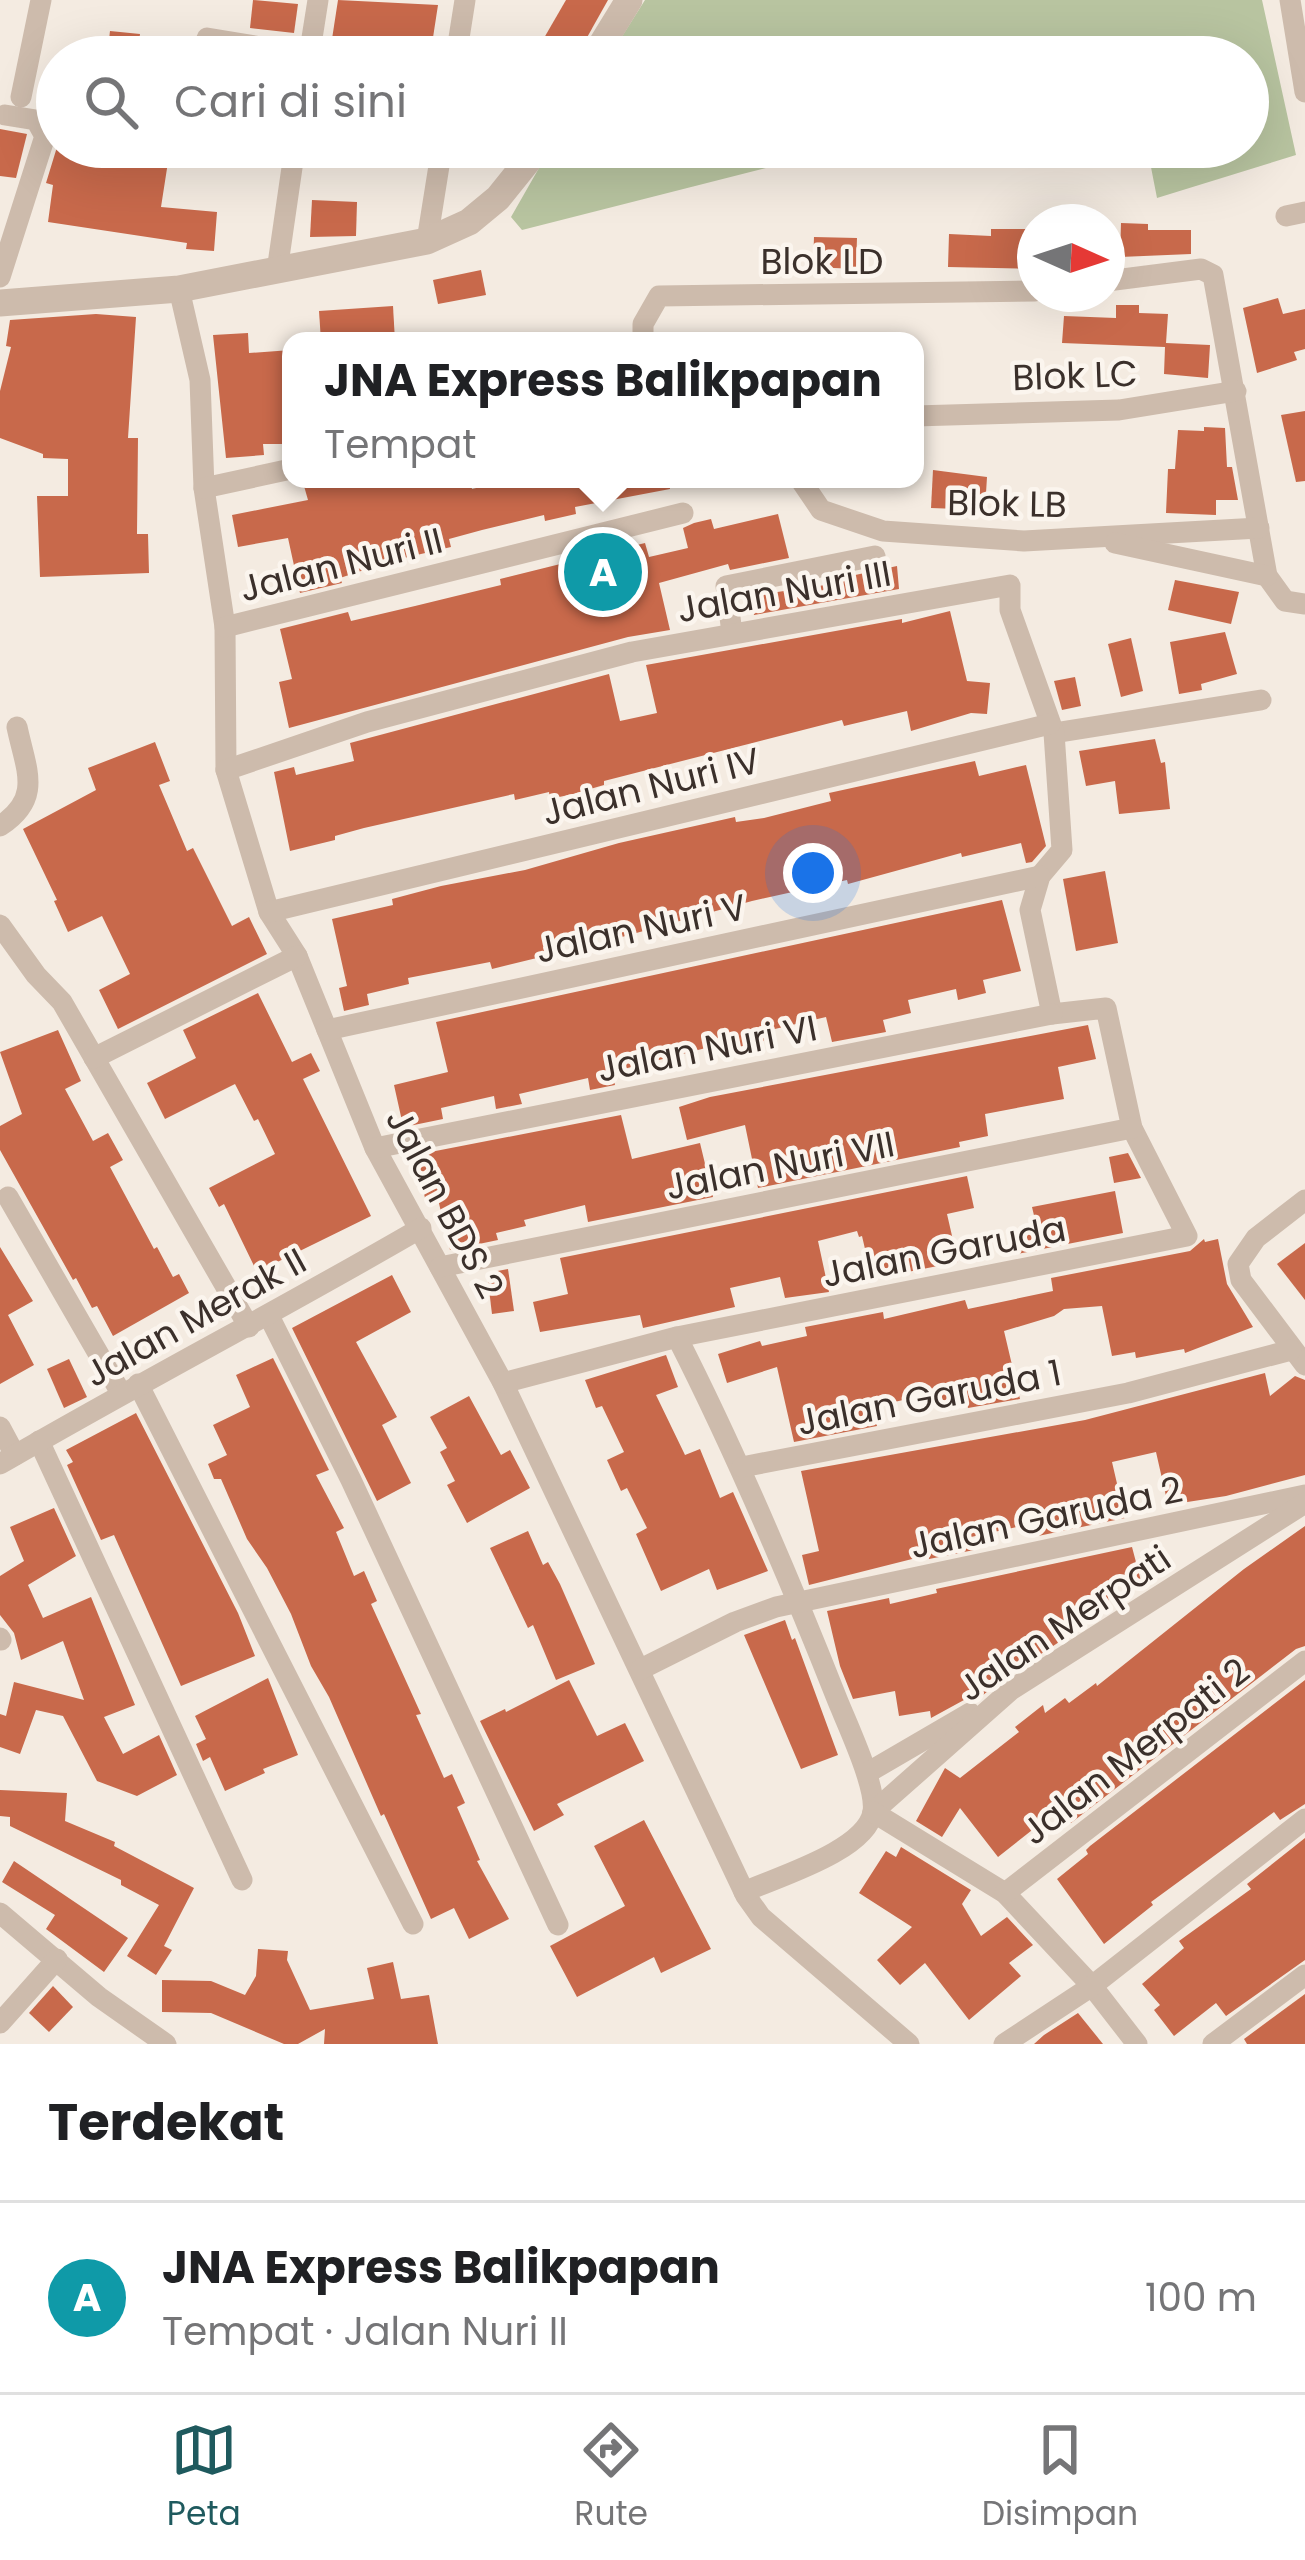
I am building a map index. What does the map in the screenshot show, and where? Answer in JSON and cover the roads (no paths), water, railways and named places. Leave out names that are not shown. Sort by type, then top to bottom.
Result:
[{"type":"street","points":[[21,97],[40,0]]},
{"type":"street","points":[[312,36],[318,0]]},
{"type":"street","points":[[459,36],[465,0]]},
{"type":"street","points":[[607,36],[629,0]]},
{"type":"street","points":[[1297,10],[1305,92]]},
{"type":"street","points":[[4,115],[36,121]]},
{"type":"street","points":[[0,277],[36,164]]},
{"type":"street","points":[[278,271],[292,168]]},
{"type":"street","points":[[427,241],[439,168]]},
{"type":"street","points":[[0,303],[179,289],[427,241],[469,222],[498,198],[522,168]]},
{"type":"street","points":[[1125,278],[1201,269],[1213,275],[1267,576],[1285,601],[1305,604]]},
{"type":"street","name":"Jalan BDS 2","points":[[179,289],[200,380],[204,488],[224,627],[226,770],[269,912],[297,956],[375,1148],[503,1383],[744,1892],[761,1917],[909,2044]]},
{"type":"street","name":"Blok LD","points":[[643,332],[659,296],[1017,291]]},
{"type":"street","name":"Blok LC","points":[[924,416],[1119,410],[1236,391]]},
{"type":"street","points":[[204,488],[282,472]]},
{"type":"street","name":"Blok LB","points":[[806,488],[821,510],[883,530],[1024,541],[1259,528]]},
{"type":"street","name":"Jalan Nuri II","points":[[224,627],[683,513]]},
{"type":"street","name":"Blok LB","points":[[1089,538],[1267,576]]},
{"type":"street","points":[[732,633],[726,586],[875,556]]},
{"type":"street","name":"Jalan Nuri III","points":[[226,770],[367,722],[632,652],[1010,585],[1010,610],[1052,728]]},
{"type":"street","name":"Jalan Nuri IV","points":[[269,912],[1052,728],[1261,700]]},
{"type":"street","points":[[0,826],[20,813],[28,798],[17,727]]},
{"type":"street","points":[[1052,728],[1062,850],[1040,876],[1030,910],[1052,1013]]},
{"type":"street","name":"Jalan Nuri V","points":[[327,1030],[1040,876]]},
{"type":"street","points":[[4,942],[62,1002],[351,1480],[558,1925]]},
{"type":"street","points":[[94,1058],[297,956]]},
{"type":"street","name":"Jalan Nuri VI","points":[[375,1148],[1052,1013],[1106,1008],[1132,1128]]},
{"type":"street","name":"Jalan Garuda","points":[[677,1336],[1187,1236],[1132,1128]]},
{"type":"street","name":"Jalan Nuri VII","points":[[440,1267],[1132,1128]]},
{"type":"street","points":[[8,1197],[130,1389],[413,1924]]},
{"type":"street","points":[[1298,1358],[1240,1280],[1238,1264],[1256,1238],[1305,1200]]},
{"type":"street","name":"Jalan Merak II","points":[[8,1460],[421,1228]]},
{"type":"street","points":[[503,1383],[677,1336],[742,1467],[800,1604],[867,1773],[873,1813],[1005,1893],[1092,1986],[1137,2044]]},
{"type":"street","name":"Jalan Garuda 1","points":[[742,1467],[1298,1358]]},
{"type":"street","points":[[0,1427],[8,1460]]},
{"type":"street","points":[[39,1441],[242,1880]]},
{"type":"street","name":"Jalan Garuda 2","points":[[640,1669],[776,1607],[1305,1499]]},
{"type":"street","name":"Jalan Merpati","points":[[744,1892],[858,1840],[873,1813],[1011,1690],[1305,1499]]},
{"type":"street","name":"Jalan Merpati 2","points":[[1005,1893],[1305,1660]]},
{"type":"street","points":[[867,1773],[1011,1690]]},
{"type":"street","points":[[1004,2044],[1092,1986],[1305,1820]]},
{"type":"street","points":[[0,1913],[99,1997],[166,2044]]},
{"type":"street","points":[[0,2023],[57,1959]]},
{"type":"street","points":[[1214,2044],[1305,1975]]},
{"type":"place","name":"JNA Express Balikpapan","points":[[603,572]]}]
